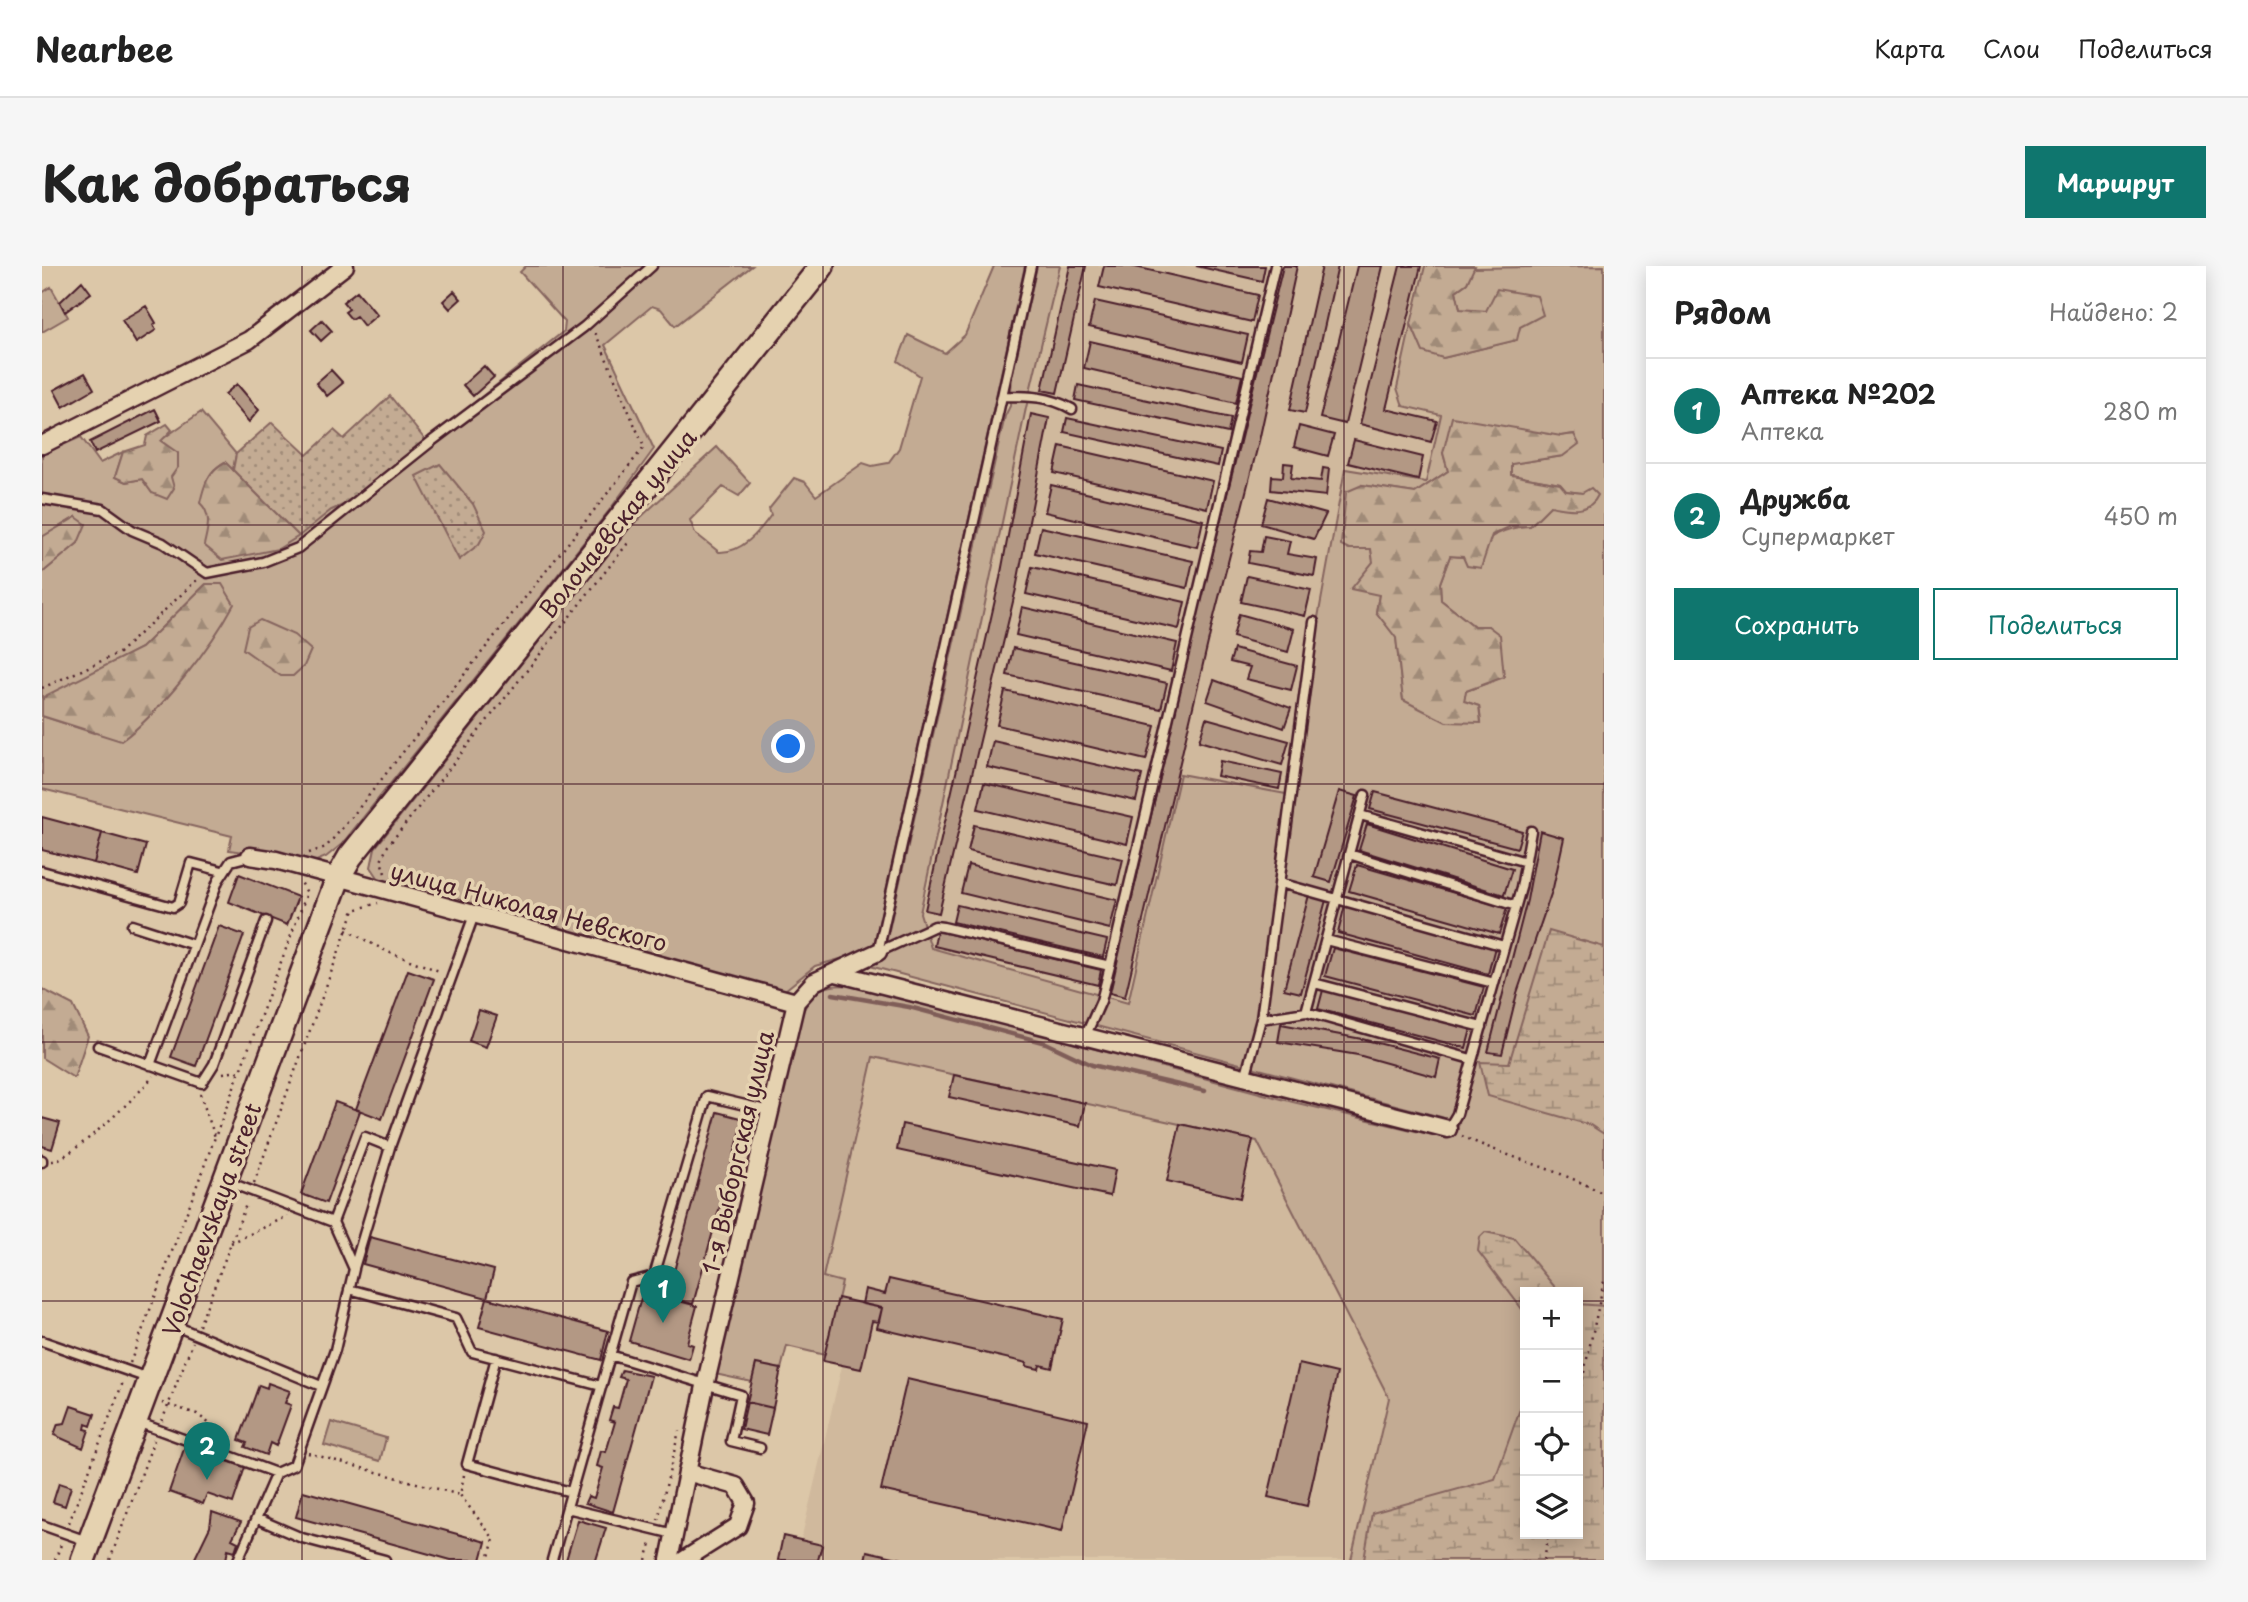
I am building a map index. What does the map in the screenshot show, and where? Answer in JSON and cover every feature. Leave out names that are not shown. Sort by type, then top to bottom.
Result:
[{"type":"street","points":[[42,445],[248,340],[345,266]]},
{"type":"street","name":"Волочаевская улица","points":[[338,878],[411,779],[822,266]]},
{"type":"street","name":"улица Николая Невского","points":[[250,856],[276,860],[796,1002]]},
{"type":"street","name":"Volochaevskaya street","points":[[86,1551],[173,1325],[338,878]]},
{"type":"street","points":[[796,1002],[807,986],[878,952]]},
{"type":"street","points":[[836,973],[1448,1129]]},
{"type":"street","name":"1-я Выборгская улица","points":[[669,1560],[705,1386],[796,1002]]},
{"type":"street","points":[[684,1560],[738,1526],[746,1503],[736,1486],[687,1472]]},
{"type":"lane","points":[[42,499],[103,509],[132,530],[163,543],[207,573],[263,562],[298,548],[595,318],[652,266]]},
{"type":"lane","points":[[878,952],[1031,266]]},
{"type":"lane","points":[[1084,1038],[1101,1001],[1110,966],[1275,266]]},
{"type":"lane","points":[[1004,396],[1040,397],[1055,400],[1072,409]]},
{"type":"lane","points":[[1244,1079],[1261,1019],[1314,622]]},
{"type":"lane","points":[[1306,1012],[1365,795]]},
{"type":"lane","points":[[1360,815],[1526,862]]},
{"type":"lane","points":[[1448,1129],[1457,1114],[1516,906],[1531,831]]},
{"type":"lane","points":[[1349,854],[1516,906]]},
{"type":"lane","points":[[150,1065],[222,871],[230,861],[250,856]]},
{"type":"lane","points":[[42,871],[173,907],[179,903],[191,863],[222,871]]},
{"type":"lane","points":[[1280,883],[1504,946]]},
{"type":"lane","points":[[238,1560],[251,1525],[258,1519],[276,1474],[294,1465],[335,1350],[354,1269],[390,1146],[474,915]]},
{"type":"lane","points":[[98,1046],[202,1083],[266,921]]},
{"type":"lane","points":[[132,925],[194,945]]},
{"type":"lane","points":[[878,952],[935,926],[1110,966]]},
{"type":"lane","points":[[1326,940],[1494,984]]},
{"type":"lane","points":[[1314,983],[1482,1027]]},
{"type":"lane","points":[[1261,1019],[1306,1012],[1471,1059]]},
{"type":"lane","points":[[552,1560],[631,1282],[654,1276],[707,1096],[770,1111]]},
{"type":"lane","points":[[354,1269],[333,1222],[365,1138],[390,1146]]},
{"type":"lane","points":[[225,1181],[333,1222]]},
{"type":"lane","points":[[349,1289],[456,1318],[472,1352],[601,1387]]},
{"type":"lane","points":[[173,1325],[321,1386]]},
{"type":"lane","points":[[42,1341],[151,1379]]},
{"type":"lane","points":[[610,1355],[741,1395],[731,1441],[760,1448]]},
{"type":"lane","points":[[496,1358],[467,1464],[571,1492]]},
{"type":"lane","points":[[135,1421],[276,1474]]},
{"type":"lane","points":[[567,1507],[674,1534]]},
{"type":"lane","points":[[258,1519],[302,1538],[386,1560]]},
{"type":"lane","points":[[42,1525],[86,1551]]},
{"type":"path","points":[[594,514],[644,447],[597,342],[595,318]]},
{"type":"path","points":[[110,1560],[251,1191],[354,910],[382,902],[388,880],[381,861],[387,847],[628,543]]},
{"type":"path","points":[[42,688],[120,653],[207,573]]},
{"type":"path","points":[[346,930],[388,952],[452,976]]},
{"type":"path","points":[[44,1161],[65,1156],[120,1112],[159,1068]]},
{"type":"path","points":[[207,1074],[240,1071]]},
{"type":"path","points":[[195,1081],[215,1137]]},
{"type":"path","points":[[1448,1129],[1497,1153],[1580,1181],[1604,1194]]},
{"type":"path","points":[[231,1243],[301,1210]]},
{"type":"path","points":[[1583,1377],[1604,1281]]},
{"type":"path","points":[[168,1406],[189,1409],[205,1419],[226,1439],[230,1457]]},
{"type":"path","points":[[646,1560],[682,1421]]},
{"type":"path","points":[[299,1451],[460,1495],[494,1539],[488,1560]]},
{"type":"path","points":[[460,1495],[467,1464]]},
{"type":"path","points":[[1544,1560],[1548,1539]]},
{"type":"shaded area","points":[[1060,266],[1425,266],[1397,388],[1403,406],[1441,414],[1426,483],[1344,469],[1286,794],[1180,774],[1128,1003],[930,948],[920,913],[1026,408]]},
{"type":"shaded area","points":[[873,1057],[1257,1141],[1389,1398],[1351,1560],[778,1560],[783,1536],[801,1540],[842,1366],[823,1361],[842,1283],[823,1277]]},
{"type":"green space","points":[[526,266],[752,266],[675,326],[661,309],[652,306],[605,345],[654,449],[608,512],[342,844],[326,857],[314,862],[229,850],[232,836],[42,789],[42,716],[94,733],[206,584],[141,648],[42,700],[42,573],[78,543],[76,517],[42,537],[42,454],[81,437],[100,463],[123,452],[115,477],[126,482],[142,479],[152,493],[178,467],[161,440],[201,412],[236,454],[233,470],[225,462],[211,473],[205,487],[209,520],[278,549],[331,510],[350,502],[564,331],[565,322],[520,272]],"holes":[[[473,504],[459,559],[446,532]]]},
{"type":"green space","points":[[994,266],[1025,266],[874,946],[862,953],[815,966],[785,990],[777,990],[381,882],[371,867],[375,848],[629,528],[717,447],[750,483],[739,496],[723,487],[690,520],[695,533],[719,552],[735,549],[755,534],[771,515],[769,509],[794,478],[805,482],[816,496],[863,463],[872,466],[888,463],[899,448],[920,376],[898,361],[908,335],[945,353],[965,335]]},
{"type":"green space","points":[[1037,266],[1060,266],[1026,408],[920,913],[931,948],[1128,1003],[1180,774],[1286,794],[1345,469],[1426,482],[1441,415],[1403,406],[1397,388],[1411,324],[1423,351],[1443,358],[1516,340],[1520,327],[1487,311],[1460,310],[1456,291],[1467,283],[1473,268],[1604,266],[1604,1560],[1351,1560],[1389,1398],[1257,1141],[873,1057],[823,1277],[842,1282],[825,1355],[787,1346],[781,1369],[756,1364],[752,1382],[715,1374],[798,1025],[807,1003],[819,990],[826,987],[860,986],[1293,1102],[1441,1137],[1456,1134],[1459,1123],[1441,1117],[866,965],[884,952],[1005,416],[1010,406],[1012,377]],"holes":[[[1574,434],[1563,456],[1510,464],[1511,475],[1560,484],[1566,491],[1582,493],[1550,506],[1530,526],[1502,532],[1463,557],[1450,556],[1440,583],[1441,600],[1474,626],[1488,626],[1503,677],[1466,691],[1464,701],[1479,706],[1481,722],[1403,700],[1396,637],[1376,612],[1379,595],[1371,549],[1357,547],[1362,485],[1415,493],[1448,471],[1443,453]]]},
{"type":"green space","points":[[1425,266],[1475,266],[1467,283],[1456,291],[1460,309],[1486,311],[1497,289],[1537,296],[1543,315],[1520,327],[1517,340],[1443,358],[1423,352],[1411,324]]},
{"type":"green space","points":[[51,287],[68,317],[42,332],[42,293]]},
{"type":"green space","points":[[390,396],[426,441],[350,502],[331,510],[299,536],[233,470],[236,454],[272,422],[307,455],[334,430],[344,439]]},
{"type":"green space","points":[[1452,417],[1561,436],[1574,434],[1579,444],[1563,456],[1511,464],[1511,475],[1560,484],[1566,491],[1582,493],[1591,488],[1598,495],[1584,508],[1550,506],[1530,526],[1511,526],[1492,535],[1481,568],[1467,566],[1463,557],[1450,556],[1440,583],[1441,600],[1474,626],[1488,626],[1500,635],[1504,677],[1466,691],[1464,701],[1479,706],[1481,723],[1446,722],[1403,700],[1396,638],[1376,612],[1379,595],[1351,589],[1373,562],[1371,549],[1349,549],[1341,545],[1346,492],[1362,485],[1415,493],[1448,471],[1443,453]]},
{"type":"green space","points":[[167,424],[172,430],[161,441],[178,453],[178,467],[171,477],[174,488],[167,499],[152,493],[142,479],[126,482],[115,477],[123,452],[145,445],[147,436]]},
{"type":"green space","points":[[225,462],[299,536],[278,549],[222,560],[204,545],[208,518],[200,503],[211,474]]},
{"type":"green space","points":[[440,464],[473,504],[486,531],[479,544],[459,560],[416,476]]},
{"type":"green space","points":[[76,517],[86,524],[78,543],[42,573],[42,537]]},
{"type":"green space","points":[[206,584],[222,584],[234,604],[184,678],[136,729],[121,741],[42,716],[42,700],[47,695],[141,648]]},
{"type":"green space","points":[[260,620],[294,635],[311,650],[304,666],[293,676],[281,676],[243,649],[248,627]]},
{"type":"green space","points":[[1549,931],[1604,947],[1604,1134],[1590,1125],[1488,1096],[1480,1062],[1509,1063]]},
{"type":"green space","points":[[42,989],[73,1005],[88,1036],[74,1078],[42,1058]]},
{"type":"green space","points":[[1485,1232],[1514,1238],[1555,1287],[1520,1287],[1520,1306],[1478,1251],[1480,1237]]},
{"type":"green space","points":[[1583,1304],[1604,1306],[1604,1560],[1364,1560],[1372,1513],[1495,1479],[1520,1409],[1520,1539],[1583,1539]]},
{"type":"green space","points":[[331,1422],[386,1438],[380,1461],[324,1445]]},
{"type":"building","points":[[1070,266],[1086,266],[1057,393],[1042,390]]},
{"type":"building","points":[[1104,266],[1131,266],[1258,295],[1252,322],[1099,287]]},
{"type":"building","points":[[1196,266],[1265,266],[1262,281]]},
{"type":"building","points":[[1283,266],[1297,266],[1259,441],[1214,617],[1125,997],[1110,993],[1198,613]]},
{"type":"building","points":[[1322,266],[1338,266],[1305,413],[1290,410]]},
{"type":"building","points":[[1357,266],[1383,266],[1345,424],[1320,418]]},
{"type":"building","points":[[1400,266],[1421,266],[1386,409],[1437,421],[1431,442],[1360,424]]},
{"type":"building","points":[[82,281],[91,293],[65,312],[60,302]]},
{"type":"building","points":[[357,291],[377,315],[364,326],[356,316],[351,319],[345,312],[349,309],[343,302]]},
{"type":"building","points":[[454,291],[461,299],[450,309],[443,301]]},
{"type":"building","points":[[1095,301],[1248,335],[1242,362],[1089,327]]},
{"type":"building","points":[[146,306],[156,323],[153,325],[156,330],[136,343],[122,320]]},
{"type":"building","points":[[322,320],[332,331],[321,341],[311,330]]},
{"type":"building","points":[[1090,341],[1242,376],[1236,403],[1084,368]]},
{"type":"building","points":[[484,366],[494,377],[473,396],[463,385]]},
{"type":"building","points":[[331,370],[343,383],[327,396],[316,383]]},
{"type":"building","points":[[85,373],[94,389],[63,407],[54,390]]},
{"type":"building","points":[[237,384],[259,410],[249,422],[225,394]]},
{"type":"building","points":[[1078,385],[1231,418],[1228,433],[1075,400]]},
{"type":"building","points":[[155,409],[161,421],[95,453],[90,442]]},
{"type":"building","points":[[1031,414],[1049,418],[1016,589],[939,913],[925,910],[1000,578]]},
{"type":"building","points":[[1067,418],[1221,451],[1218,466],[1064,432]]},
{"type":"building","points":[[1299,426],[1334,435],[1328,456],[1294,447]]},
{"type":"building","points":[[1354,440],[1423,457],[1418,480],[1348,463]]},
{"type":"building","points":[[1060,446],[1213,481],[1207,508],[1054,473]]},
{"type":"building","points":[[1284,463],[1293,464],[1291,478],[1321,481],[1323,468],[1329,469],[1326,496],[1271,490],[1272,476],[1283,477]]},
{"type":"building","points":[[1051,485],[1203,520],[1197,547],[1045,512]]},
{"type":"building","points":[[1268,498],[1326,514],[1314,539],[1261,524]]},
{"type":"building","points":[[1041,527],[1193,561],[1187,588],[1035,553]]},
{"type":"building","points":[[1264,536],[1290,541],[1287,554],[1317,559],[1314,576],[1248,563],[1250,551],[1261,552]]},
{"type":"building","points":[[1032,567],[1185,602],[1179,629],[1026,594]]},
{"type":"building","points":[[1247,576],[1311,590],[1305,616],[1241,602]]},
{"type":"building","points":[[1022,607],[1177,643],[1171,671],[1016,635]]},
{"type":"building","points":[[1239,614],[1294,629],[1288,652],[1233,637]]},
{"type":"building","points":[[1013,648],[1167,683],[1161,709],[1007,675]]},
{"type":"building","points":[[1234,649],[1297,666],[1291,690],[1246,679],[1250,667],[1230,662]]},
{"type":"building","points":[[1214,680],[1291,708],[1284,728],[1207,701]]},
{"type":"building","points":[[1005,691],[1155,726],[1146,760],[997,725]]},
{"type":"building","points":[[1206,718],[1289,741],[1282,765],[1199,741]]},
{"type":"building","points":[[993,741],[1142,775],[1136,801],[987,767]]},
{"type":"building","points":[[1220,761],[1282,774],[1279,789],[1217,776]]},
{"type":"building","points":[[984,783],[1133,817],[1127,844],[978,809]]},
{"type":"building","points":[[1339,791],[1357,796],[1331,882],[1314,877]]},
{"type":"building","points":[[1375,792],[1522,831],[1517,848],[1370,809]]},
{"type":"building","points":[[42,817],[102,833],[94,863],[42,850]]},
{"type":"building","points":[[1367,824],[1512,869],[1504,895],[1359,850]]},
{"type":"building","points":[[974,825],[1123,859],[1117,885],[968,851]]},
{"type":"building","points":[[1540,831],[1564,838],[1553,888],[1517,993],[1502,1054],[1488,1052],[1527,900]]},
{"type":"building","points":[[102,833],[146,845],[138,875],[94,863]]},
{"type":"building","points":[[968,865],[1117,900],[1110,929],[961,893]]},
{"type":"building","points":[[1357,865],[1507,908],[1499,934],[1349,891]]},
{"type":"building","points":[[239,874],[298,897],[287,925],[229,902]]},
{"type":"building","points":[[1309,895],[1326,900],[1301,993],[1284,989]]},
{"type":"building","points":[[957,905],[1107,940],[1103,957],[953,922]]},
{"type":"building","points":[[1345,905],[1495,947],[1488,974],[1338,933]]},
{"type":"building","points":[[219,926],[244,935],[196,1066],[171,1057]]},
{"type":"building","points":[[937,931],[1101,970],[1098,985],[934,946]]},
{"type":"building","points":[[1333,948],[1484,987],[1476,1016],[1325,976]]},
{"type":"building","points":[[408,970],[434,979],[382,1119],[356,1109]]},
{"type":"building","points":[[1323,990],[1471,1029],[1466,1048],[1318,1009]]},
{"type":"building","points":[[479,1010],[497,1016],[486,1047],[469,1041]]},
{"type":"building","points":[[1281,1024],[1362,1039],[1440,1059],[1436,1077],[1358,1055],[1278,1042]]},
{"type":"building","points":[[954,1075],[1085,1103],[1080,1126],[949,1097]]},
{"type":"building","points":[[335,1102],[360,1111],[326,1203],[301,1194]]},
{"type":"building","points":[[717,1112],[744,1119],[693,1304],[667,1297]]},
{"type":"building","points":[[42,1118],[60,1123],[52,1149],[42,1146]]},
{"type":"building","points":[[902,1124],[1115,1170],[1110,1196],[897,1150]]},
{"type":"building","points":[[1180,1124],[1253,1140],[1240,1198],[1167,1181]]},
{"type":"building","points":[[370,1237],[494,1270],[487,1298],[363,1264]]},
{"type":"building","points":[[889,1279],[1063,1319],[1052,1368],[1040,1365],[1039,1369],[1026,1366],[1027,1363],[877,1328],[882,1308],[862,1304],[865,1289],[885,1294]]},
{"type":"building","points":[[643,1291],[697,1306],[687,1343],[693,1345],[689,1359],[629,1341]]},
{"type":"building","points":[[487,1298],[608,1331],[601,1360],[479,1327]]},
{"type":"building","points":[[838,1298],[882,1308],[879,1322],[872,1321],[861,1369],[823,1361]]},
{"type":"building","points":[[756,1364],[781,1369],[773,1408],[747,1402]]},
{"type":"building","points":[[1299,1364],[1337,1373],[1307,1506],[1268,1497]]},
{"type":"building","points":[[622,1370],[651,1376],[613,1512],[585,1503],[588,1496],[594,1498],[603,1468],[597,1466],[601,1451],[606,1452],[615,1422],[609,1420],[613,1407],[618,1408],[626,1379],[619,1377]]},
{"type":"building","points":[[907,1379],[1088,1421],[1062,1531],[881,1490]]},
{"type":"building","points":[[268,1383],[290,1391],[285,1403],[291,1405],[276,1446],[270,1443],[266,1455],[245,1447],[247,1443],[239,1440],[259,1385],[267,1388]]},
{"type":"building","points":[[747,1402],[773,1408],[767,1435],[741,1429]]},
{"type":"building","points":[[71,1406],[95,1414],[91,1426],[86,1424],[85,1429],[89,1430],[83,1448],[54,1435],[58,1424],[65,1423]]},
{"type":"building","points":[[185,1446],[245,1467],[233,1503],[207,1494],[203,1504],[169,1492]]},
{"type":"building","points":[[59,1483],[71,1487],[65,1506],[53,1502]]},
{"type":"building","points":[[303,1491],[486,1542],[481,1560],[451,1560],[296,1517]]},
{"type":"building","points":[[212,1512],[241,1522],[232,1539],[238,1542],[235,1551],[228,1549],[226,1560],[194,1560],[210,1527]]},
{"type":"building","points":[[578,1520],[606,1528],[596,1560],[566,1560]]},
{"type":"building","points":[[783,1536],[822,1545],[818,1560],[778,1560]]},
{"type":"building","points":[[867,1551],[907,1560],[865,1560]]},
{"type":"waterway","points":[[833,994],[909,1007],[1046,1043],[1092,1065],[1205,1091]]},
{"type":"place","name":"Аптека №202","points":[[663,1323]]},
{"type":"place","name":"Дружба","points":[[207,1480]]}]
